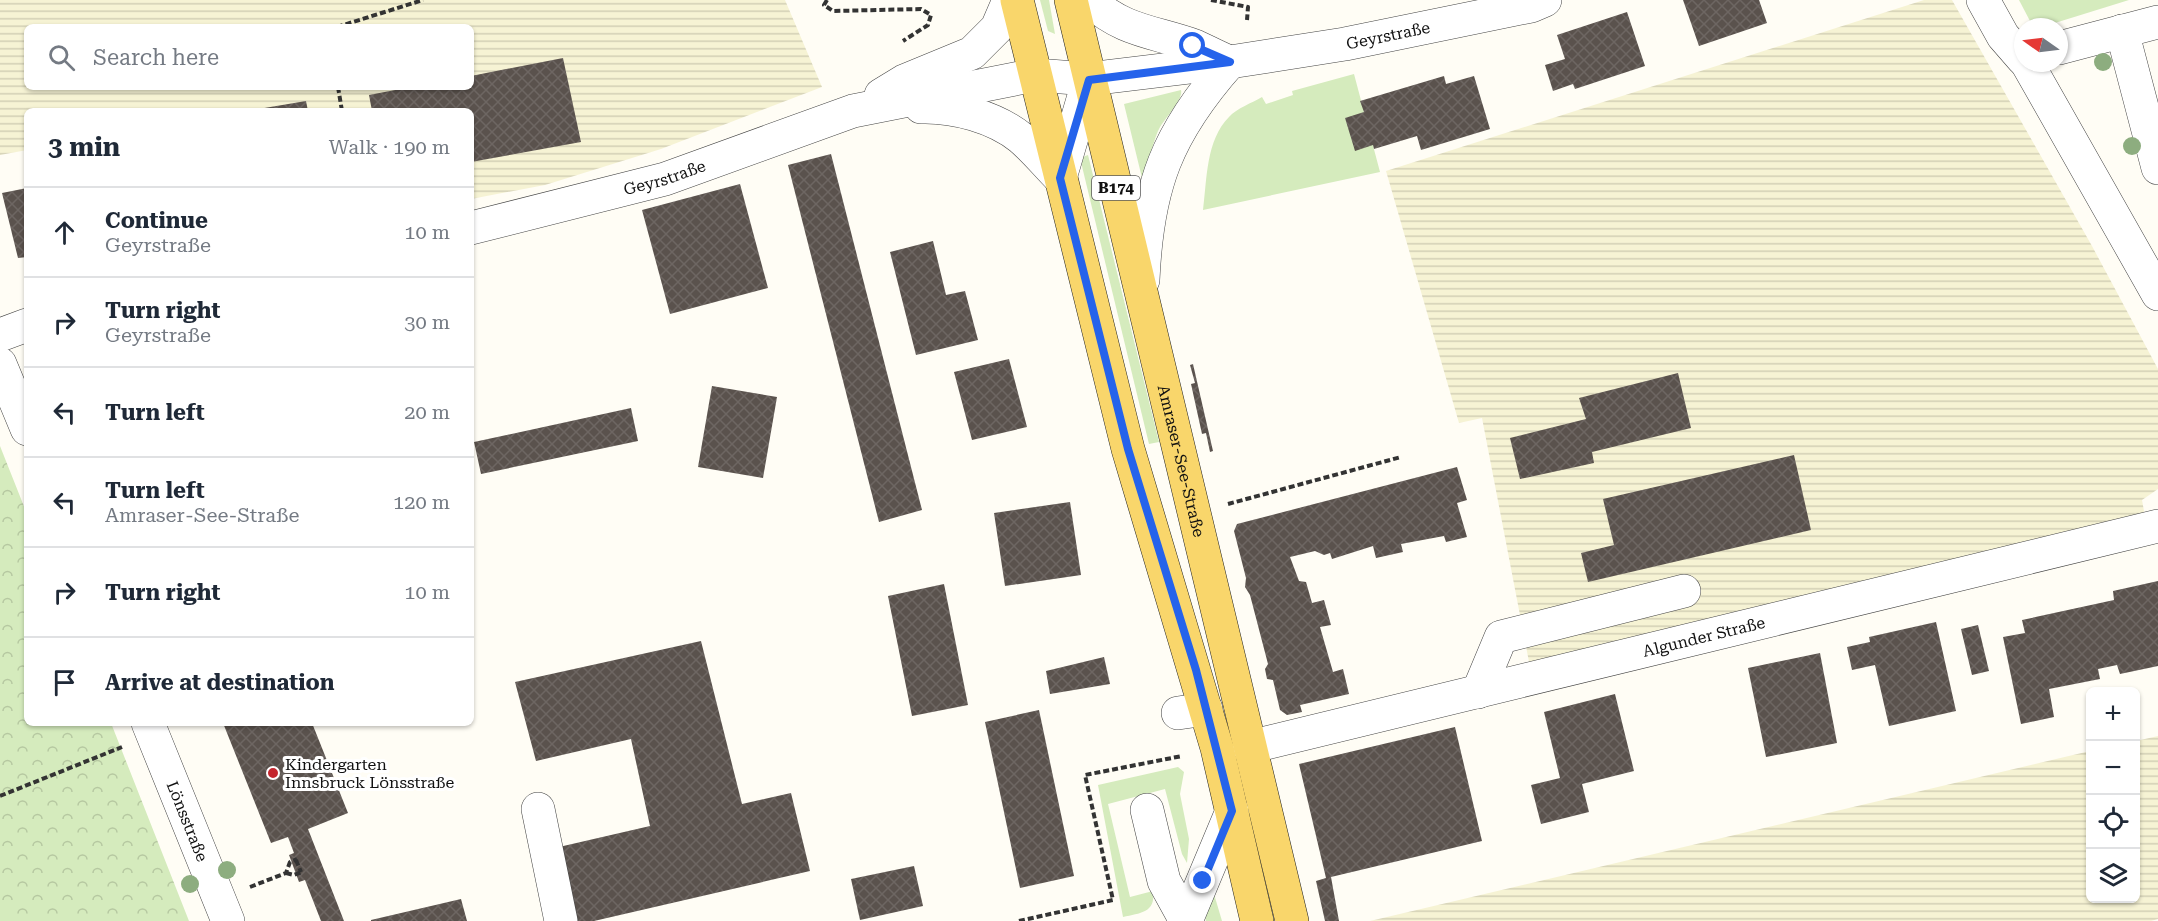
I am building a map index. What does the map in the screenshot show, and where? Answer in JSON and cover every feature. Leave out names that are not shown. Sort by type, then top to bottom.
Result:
[{"type":"main road","name":"Amraser-See-Straße","points":[[1017,0],[1192,711],[1233,748],[1232,811],[1257,921]]},
{"type":"main road","name":"Amraser-See-Straße","points":[[1071,0],[1142,297],[1233,748],[1292,921]]},
{"type":"street","name":"Geyrstraße","points":[[853,111],[904,81],[972,53],[997,28],[1009,0]]},
{"type":"street","points":[[1089,0],[1106,15],[1145,33],[1193,46],[1230,62],[1189,113],[1157,179],[1145,235],[1142,297]]},
{"type":"street","name":"Geyrstraße","points":[[474,227],[665,179],[853,111],[1035,75],[1089,80],[1230,62],[1442,13],[1531,6],[1545,0]]},
{"type":"street","points":[[1983,0],[2003,36],[2014,48]]},
{"type":"street","points":[[2068,46],[2158,22]]},
{"type":"street","points":[[2122,32],[2134,97],[2158,168]]},
{"type":"street","points":[[2033,72],[2076,137],[2158,294]]},
{"type":"street","points":[[1060,178],[1089,80]]},
{"type":"street","name":"Geyrstraße","points":[[853,111],[935,107],[981,116],[1019,136],[1060,178]]},
{"type":"street","points":[[0,335],[24,326]]},
{"type":"street","points":[[0,364],[24,422]]},
{"type":"street","name":"Algunder Straße","points":[[1233,748],[1478,692],[2158,526]]},
{"type":"street","points":[[1478,692],[1501,637],[1684,591]]},
{"type":"street","name":"Lönsstraße","points":[[149,726],[228,921]]},
{"type":"street","points":[[538,809],[561,921]]},
{"type":"street","points":[[1147,810],[1164,880],[1186,921]]},
{"type":"street","points":[[1186,921],[1232,811]]},
{"type":"path","points":[[347,24],[423,0]]},
{"type":"path","points":[[827,0],[824,5],[833,11],[921,9],[931,15],[928,26],[901,42]]},
{"type":"path","points":[[1211,0],[1248,7],[1247,20]]},
{"type":"path","points":[[338,90],[342,108]]},
{"type":"path","points":[[1225,505],[1401,457]]},
{"type":"path","points":[[0,796],[121,747]]},
{"type":"path","points":[[1019,921],[1113,900],[1085,775],[1233,748]]},
{"type":"path","points":[[248,888],[286,873],[294,875],[302,872],[296,859],[290,862],[286,873]]},
{"type":"shaded area","points":[[0,0],[785,0],[822,87],[661,149],[545,185],[474,198],[474,108],[24,108],[24,151],[0,155]]},
{"type":"shaded area","points":[[1924,0],[1952,0],[2092,246],[2158,369],[2158,489],[2142,500],[2146,522],[1530,667],[1482,418],[1459,423],[1386,171]]},
{"type":"shaded area","points":[[2158,736],[2158,919],[2151,921],[1370,921],[2086,752],[2086,903],[2140,903],[2140,740]]},
{"type":"green space","points":[[1040,0],[1049,0],[1055,34],[1048,31]]},
{"type":"green space","points":[[2019,0],[2129,0],[2068,19],[2028,18]]},
{"type":"green space","points":[[1354,74],[1380,172],[1203,210],[1212,148],[1221,126],[1232,114],[1262,97],[1266,104],[1293,95],[1292,91]]},
{"type":"green space","points":[[1181,90],[1177,104],[1159,129],[1142,178],[1124,104]]},
{"type":"green space","points":[[1088,155],[1159,442],[1149,444],[1080,158]]},
{"type":"green space","points":[[0,446],[24,506],[24,726],[112,726],[189,921],[0,921]]},
{"type":"green space","points":[[1178,767],[1184,772],[1180,794],[1189,839],[1187,863],[1182,854],[1165,789],[1108,804],[1130,897],[1153,891],[1152,904],[1146,911],[1123,917],[1098,785]]},
{"type":"green space","points":[[1214,894],[1222,921],[1206,921],[1205,917]]},
{"type":"building","points":[[1683,0],[1759,0],[1767,23],[1699,46]]},
{"type":"building","points":[[1627,12],[1645,66],[1575,89],[1573,84],[1553,91],[1545,65],[1565,59],[1557,35]]},
{"type":"building","points":[[563,58],[581,142],[474,161],[474,108],[371,108],[369,95],[395,90],[474,90],[474,75]]},
{"type":"building","points":[[1444,76],[1446,84],[1474,76],[1490,129],[1421,150],[1417,136],[1374,149],[1373,145],[1355,151],[1345,118],[1364,112],[1360,101]]},
{"type":"building","points":[[306,101],[307,108],[264,108]]},
{"type":"building","points":[[831,154],[922,510],[879,522],[788,165]]},
{"type":"building","points":[[740,184],[768,288],[670,314],[642,210]]},
{"type":"building","points":[[24,189],[24,257],[18,258],[2,193]]},
{"type":"building","points":[[933,241],[946,295],[965,291],[978,340],[916,355],[890,252]]},
{"type":"building","points":[[1009,359],[1027,427],[972,440],[954,372]]},
{"type":"building","points":[[1193,364],[1213,451],[1210,452],[1206,433],[1202,434],[1191,384],[1195,383],[1190,365]]},
{"type":"building","points":[[1678,373],[1691,428],[1592,452],[1594,463],[1520,479],[1510,438],[1586,419],[1579,398]]},
{"type":"building","points":[[712,386],[777,397],[763,478],[698,467]]},
{"type":"building","points":[[631,408],[638,441],[481,474],[474,442]]},
{"type":"building","points":[[1794,455],[1811,530],[1588,582],[1581,553],[1614,545],[1603,499]]},
{"type":"building","points":[[1457,467],[1467,500],[1457,503],[1467,537],[1446,542],[1444,536],[1401,544],[1403,552],[1376,558],[1373,546],[1332,559],[1330,553],[1324,555],[1315,551],[1290,557],[1299,581],[1306,582],[1312,603],[1324,600],[1331,625],[1320,627],[1333,672],[1343,669],[1349,694],[1300,705],[1302,712],[1287,715],[1280,710],[1273,680],[1267,679],[1265,669],[1268,664],[1250,595],[1245,587],[1246,578],[1234,531],[1237,524]]},
{"type":"building","points":[[1070,502],[1081,575],[1005,586],[994,513]]},
{"type":"building","points":[[2158,581],[2158,666],[2120,674],[2117,665],[2098,669],[2100,679],[2049,689],[2054,717],[2021,724],[2003,637],[2025,633],[2022,620],[2114,600],[2113,591]]},
{"type":"building","points":[[944,584],[968,705],[912,716],[888,596]]},
{"type":"building","points":[[1936,622],[1956,711],[1889,726],[1875,665],[1852,670],[1847,647],[1870,642],[1869,637]]},
{"type":"building","points":[[1978,625],[1989,671],[1972,675],[1961,629]]},
{"type":"building","points":[[701,641],[742,804],[791,793],[810,871],[594,921],[574,921],[559,847],[650,826],[631,739],[536,761],[515,682]]},
{"type":"building","points":[[1820,653],[1837,743],[1766,757],[1748,668]]},
{"type":"building","points":[[1104,657],[1110,684],[1050,694],[1046,671]]},
{"type":"building","points":[[1615,694],[1634,771],[1582,784],[1589,812],[1541,824],[1531,785],[1560,778],[1544,712]]},
{"type":"building","points":[[1039,710],[1074,876],[1020,888],[985,722]]},
{"type":"building","points":[[224,726],[313,726],[348,813],[308,829],[344,921],[321,921],[305,880],[299,882],[289,855],[294,853],[288,837],[271,843]]},
{"type":"building","points":[[1455,727],[1482,841],[1331,877],[1339,921],[1325,921],[1316,881],[1326,878],[1299,764]]},
{"type":"building","points":[[914,866],[923,906],[860,920],[851,879]]},
{"type":"building","points":[[461,899],[467,921],[371,921],[371,920]]},
{"type":"place","name":"Kindergarten Innsbruck Lönsstraße","points":[[273,773]]},
{"type":"route","points":[[1193,46],[1230,62],[1089,80],[1060,178],[1128,449],[1196,670],[1232,811],[1203,881]]}]
